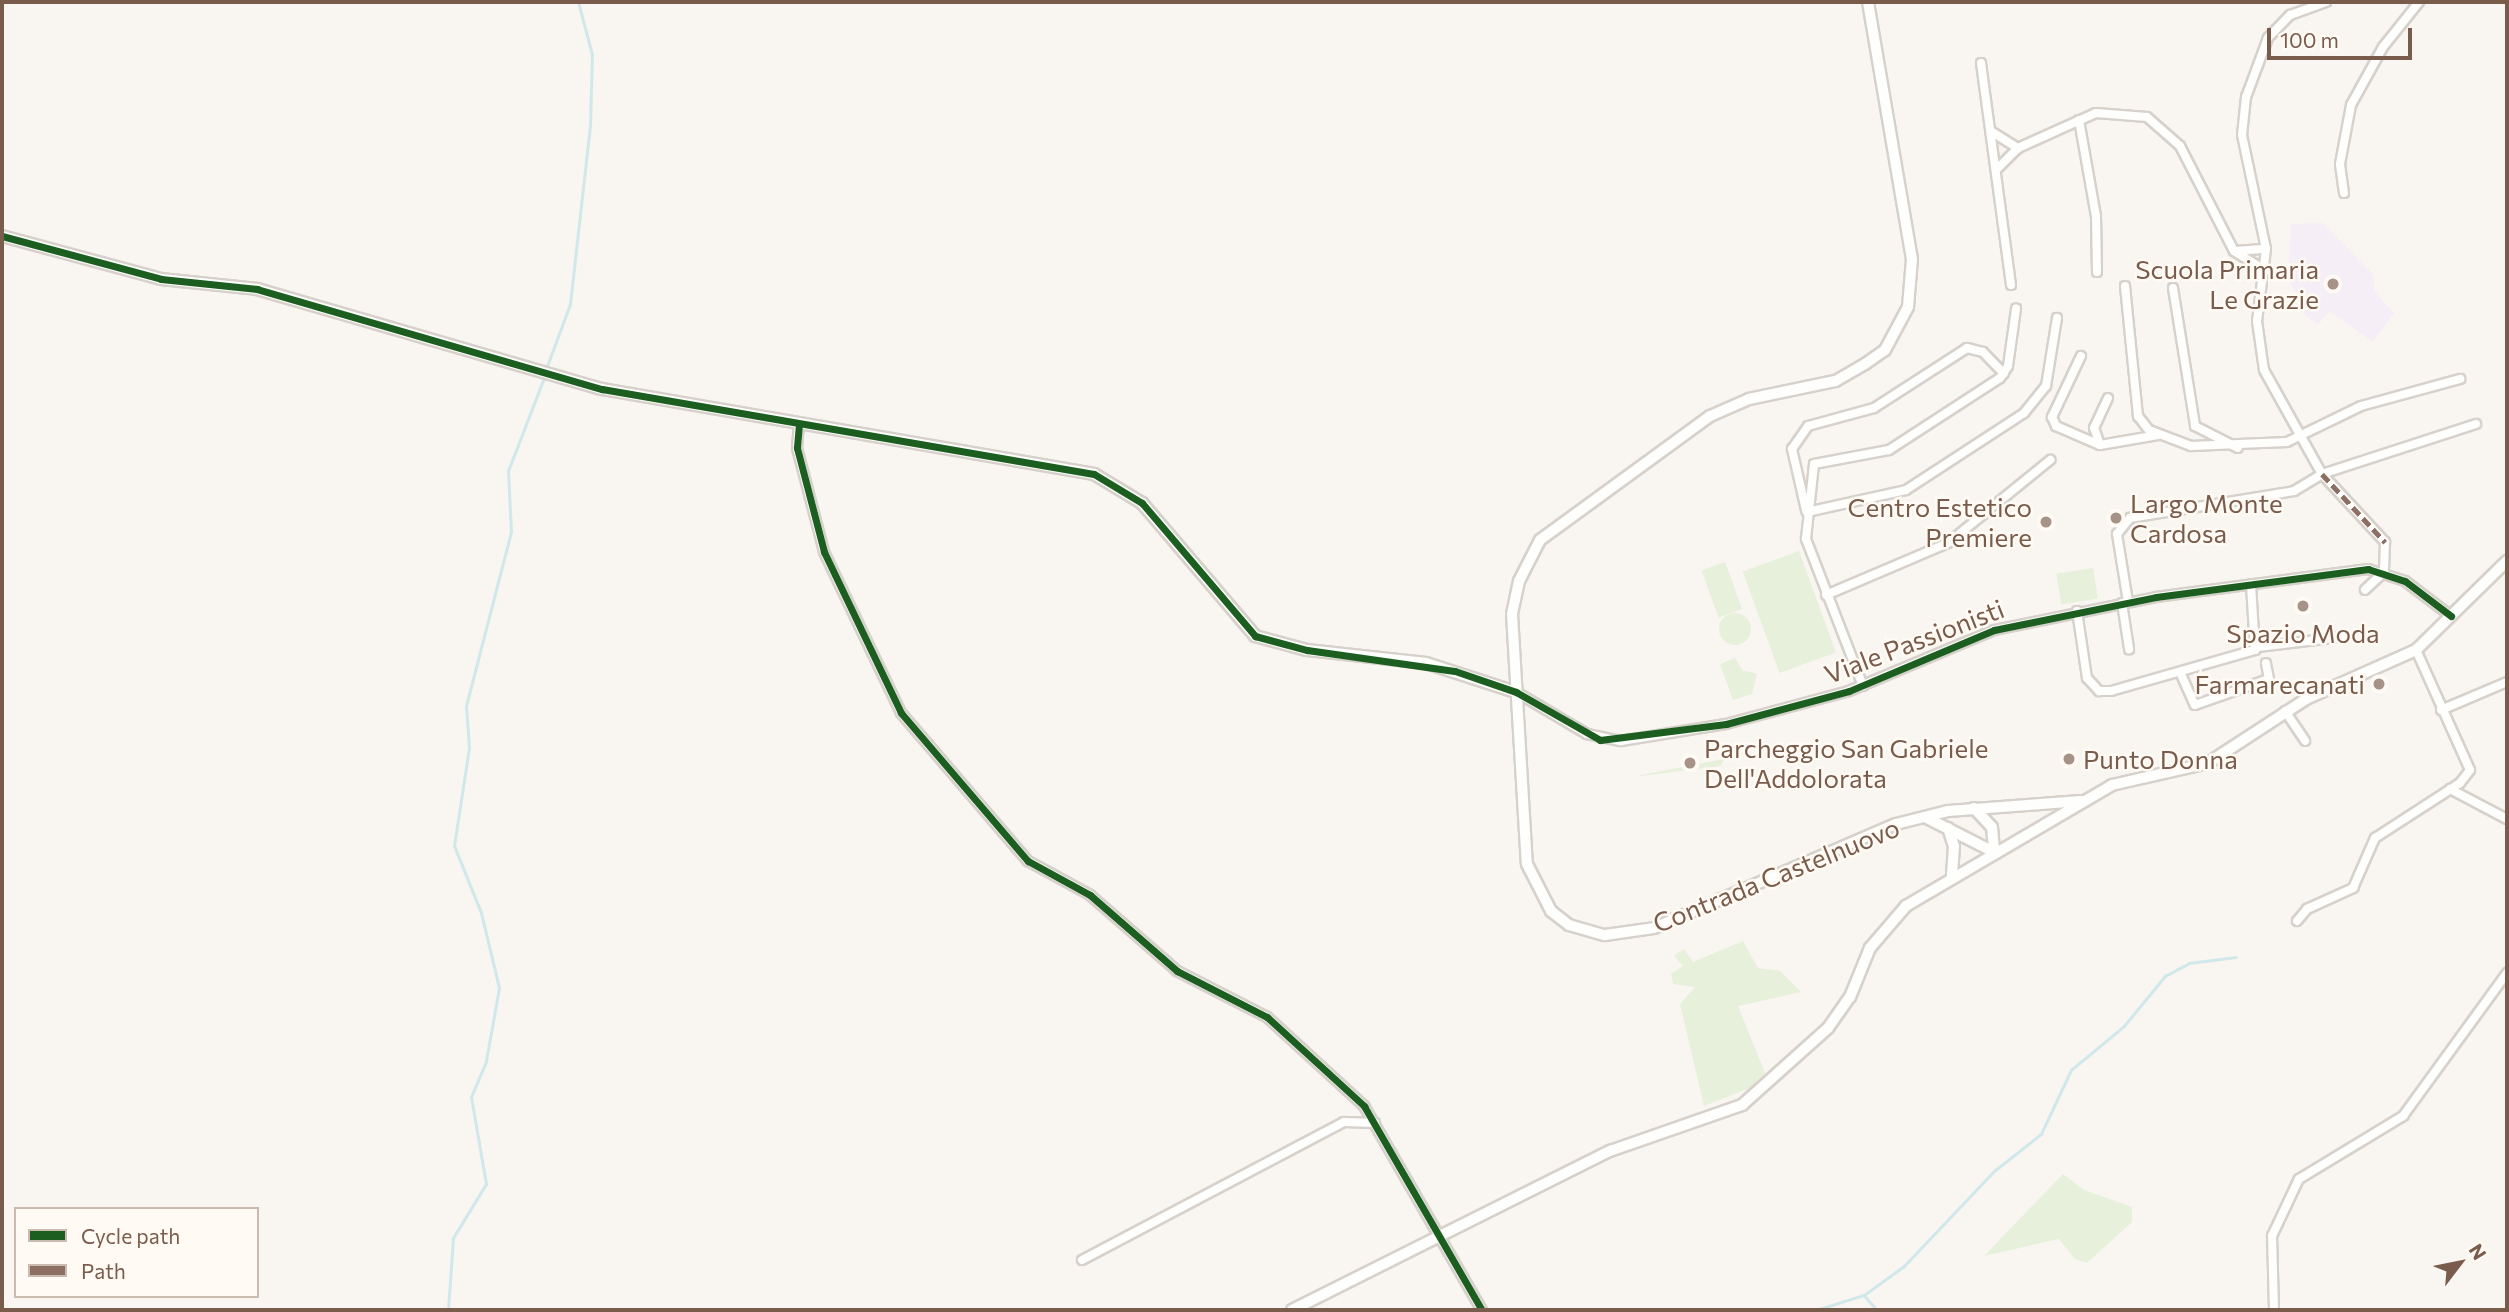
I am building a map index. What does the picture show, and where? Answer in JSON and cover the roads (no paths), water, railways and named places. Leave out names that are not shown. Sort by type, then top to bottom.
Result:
[{"type":"main road","name":"Contrada Castelnuovo","points":[[1868,2],[1912,259],[1908,307],[1885,350],[1865,364],[1835,381],[1786,391],[1710,416],[1540,540],[1519,581],[1512,614],[1527,863],[1551,911],[1569,925],[1605,935],[1654,928],[1850,841],[1925,817],[1974,808],[2081,801]]},
{"type":"main road","points":[[2,236],[161,279],[257,289],[436,337],[554,379],[1094,474],[1142,503],[1255,636],[1307,650],[1426,663],[1516,692]]},
{"type":"main road","points":[[1292,1310],[1610,1151],[1717,1116],[1768,1087],[1843,1010],[1890,921],[1951,877],[2112,785],[2208,763],[2285,711],[2416,650],[2507,561]]},
{"type":"main road","points":[[1974,808],[1992,827],[1994,852]]},
{"type":"main road","name":"Contrada Castelnuovo","points":[[1925,817],[1994,852]]},
{"type":"main road","points":[[1948,828],[1954,846],[1951,877]]},
{"type":"street","points":[[2326,2],[2290,15],[2268,38],[2246,97],[2242,135],[2266,249],[2266,271],[2257,321],[2264,370],[2322,474],[2385,542],[2384,572],[2365,590]]},
{"type":"street","points":[[2344,192],[2340,164],[2351,105],[2383,47],[2419,2]]},
{"type":"street","points":[[1981,64],[1998,168],[2011,285]]},
{"type":"street","points":[[1998,168],[2018,148],[2079,120],[2109,111],[2162,125],[2180,146],[2234,251],[2266,271]]},
{"type":"street","points":[[2079,120],[2096,216],[2097,272]]},
{"type":"street","points":[[1992,132],[2018,148]]},
{"type":"street","points":[[2234,251],[2266,249]]},
{"type":"street","points":[[2125,286],[2134,399],[2141,422],[2161,435],[2206,450],[2300,438],[2361,406],[2460,379]]},
{"type":"street","points":[[2173,288],[2195,426],[2238,448]]},
{"type":"street","points":[[1863,686],[1806,539],[1814,464],[1889,450],[2004,373],[2016,309]]},
{"type":"street","points":[[1807,512],[1906,490],[2024,413],[2046,386],[2057,318]]},
{"type":"street","points":[[1807,512],[1792,449],[1808,426],[1874,408],[1967,348],[1983,352],[2004,373]]},
{"type":"street","points":[[2081,356],[2053,421],[2077,439],[2100,445],[2161,435]]},
{"type":"street","points":[[2100,445],[2094,428],[2108,398]]},
{"type":"street","points":[[799,424],[797,448],[824,552],[872,644],[888,692],[987,820],[1028,861],[1090,895],[1177,971],[1267,1017],[1375,1123],[1482,1310]]},
{"type":"street","points":[[2129,649],[2117,534],[2130,518],[2294,491],[2322,474],[2476,424]]},
{"type":"street","points":[[1826,595],[1948,543],[2050,460]]},
{"type":"street","points":[[2384,572],[2451,616]]},
{"type":"street","name":"Viale Passionisti","points":[[1516,692],[1587,734],[1611,741],[1726,724],[1863,686],[1994,630],[2077,611],[2251,584],[2384,572]]},
{"type":"street","points":[[2251,584],[2258,647]]},
{"type":"street","points":[[2077,611],[2092,687],[2111,691],[2258,647],[2341,637]]},
{"type":"street","points":[[2297,921],[2358,882],[2375,838],[2450,789],[2470,770],[2416,650]]},
{"type":"street","points":[[2180,672],[2195,705],[2269,679],[2266,663]]},
{"type":"street","points":[[2441,710],[2507,682]]},
{"type":"street","points":[[2285,711],[2305,741]]},
{"type":"street","points":[[2450,789],[2507,819]]},
{"type":"street","points":[[2274,1310],[2272,1236],[2299,1179],[2403,1116],[2507,973]]},
{"type":"street","points":[[1082,1260],[1344,1122],[1375,1123]]},
{"type":"waterway","points":[[546,369],[570,304],[590,125],[592,55],[578,2]]},
{"type":"waterway","points":[[448,1310],[453,1238],[486,1184],[471,1097],[486,1061],[499,988],[481,913],[454,846],[469,748],[466,706],[511,532],[508,471],[545,375]]},
{"type":"waterway","points":[[1816,1310],[1864,1295],[1904,1266],[1994,1171],[2041,1134],[2071,1070],[2124,1026],[2165,976],[2189,963],[2236,957]]},
{"type":"waterway","points":[[1864,1295],[1877,1310]]},
{"type":"place","name":"Scuola Primaria Le Grazie","points":[[2333,284]]},
{"type":"place","name":"Largo Monte Cardosa","points":[[2116,518]]},
{"type":"place","name":"Centro Estetico Premiere","points":[[2046,522]]},
{"type":"place","name":"Spazio Moda","points":[[2303,606]]},
{"type":"place","name":"Farmarecanati","points":[[2379,684]]},
{"type":"place","name":"Punto Donna","points":[[2069,759]]},
{"type":"place","name":"Parcheggio San Gabriele Dell'Addolorata","points":[[1690,763]]}]
